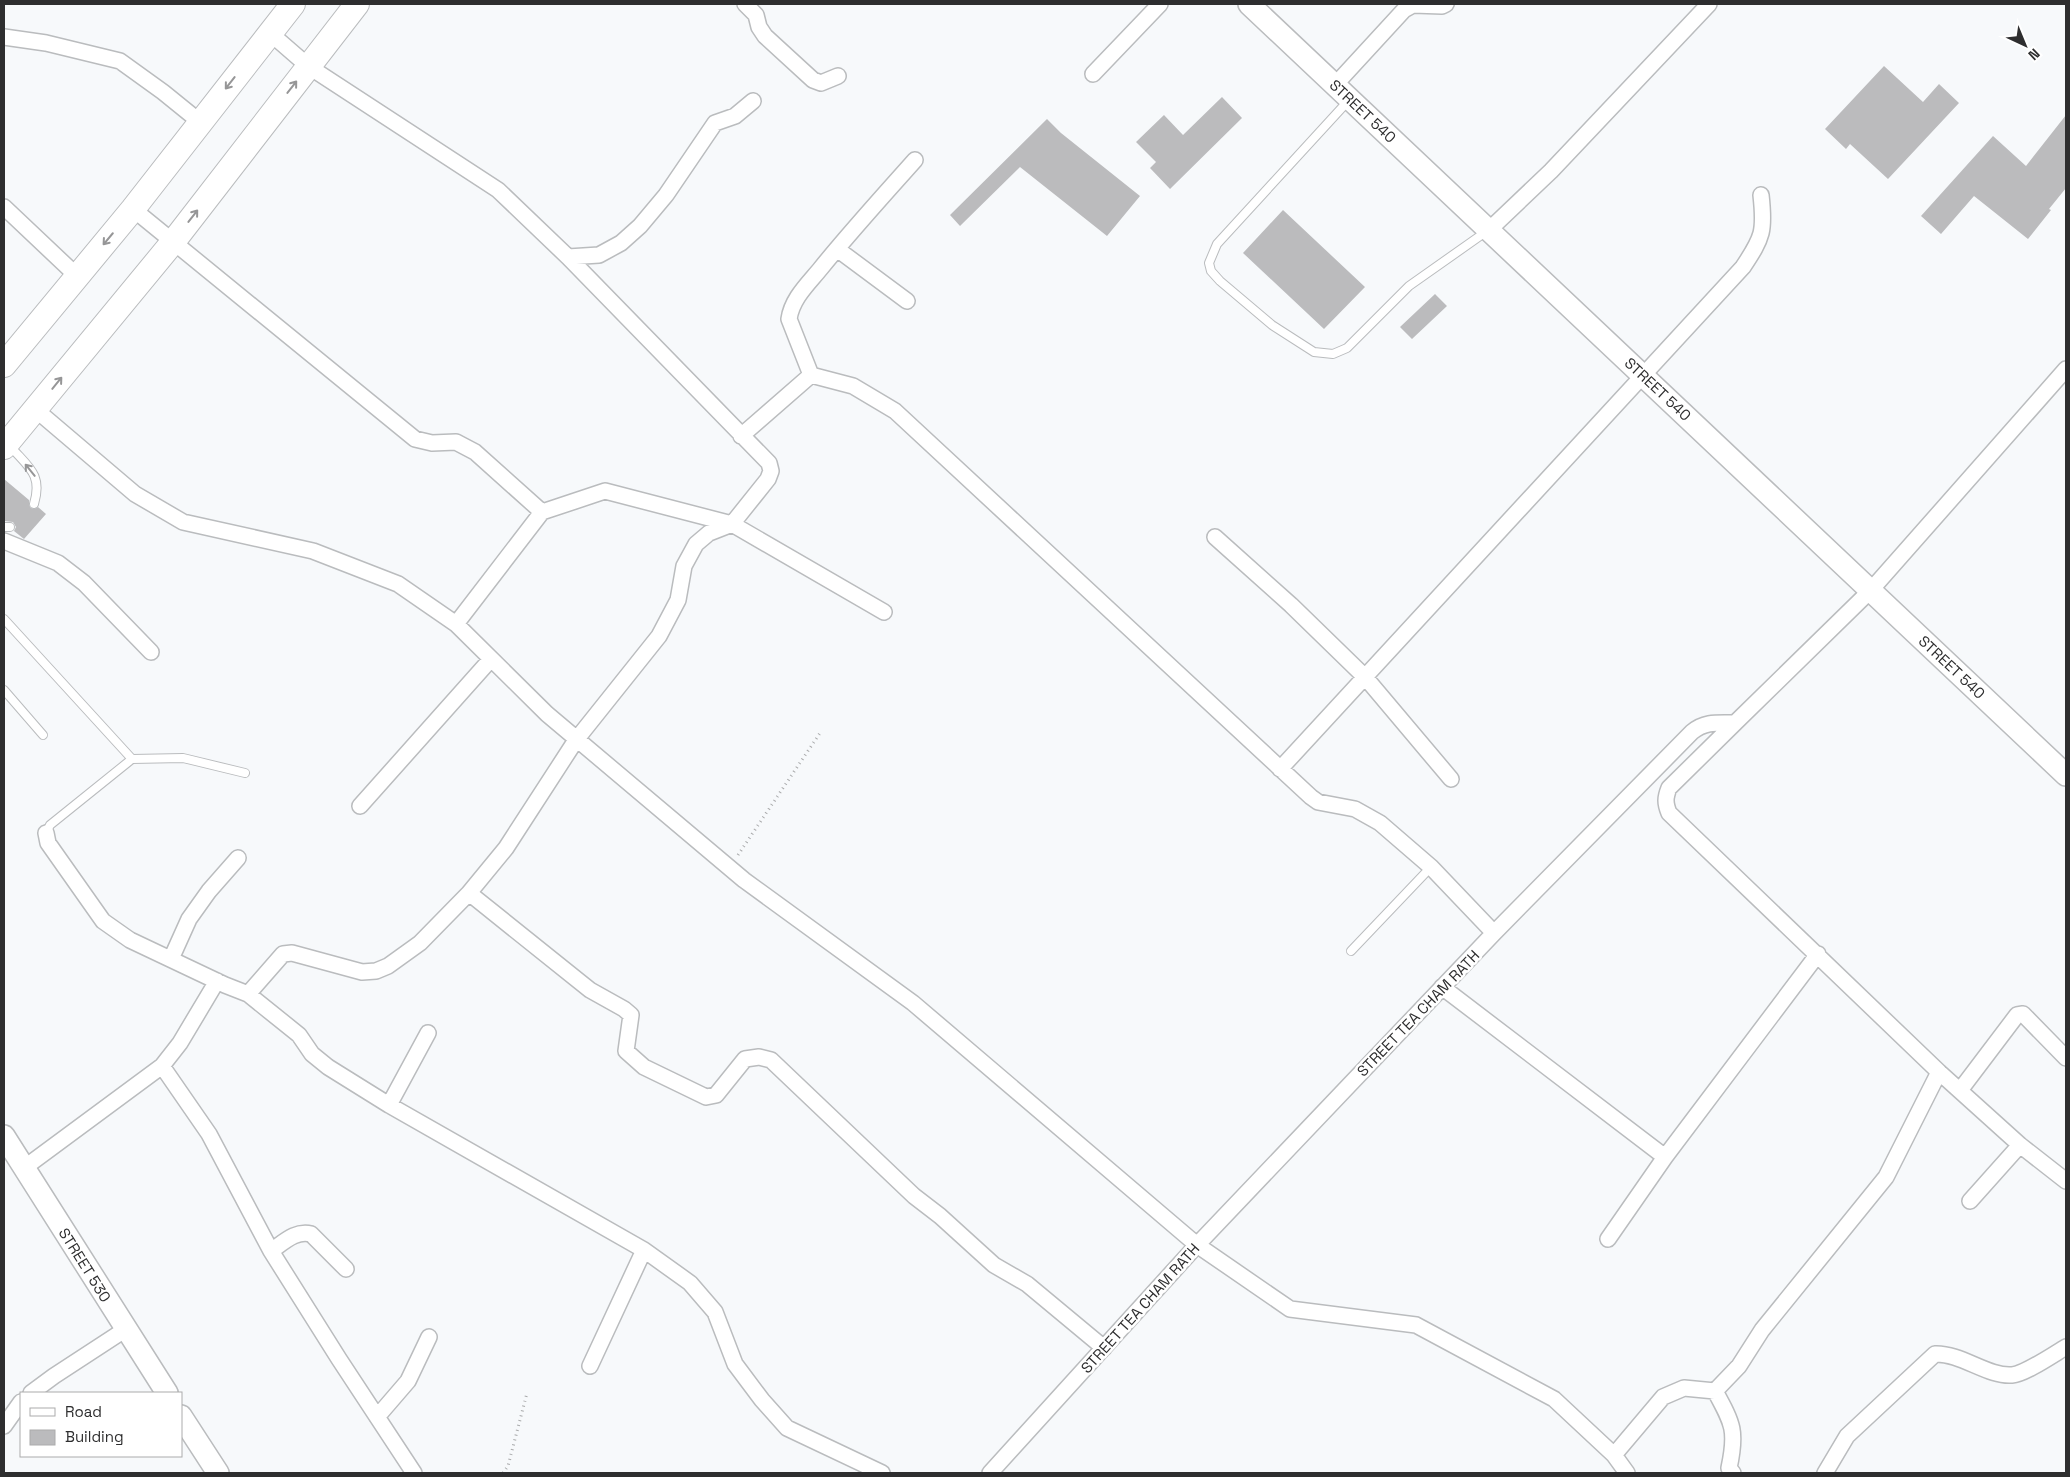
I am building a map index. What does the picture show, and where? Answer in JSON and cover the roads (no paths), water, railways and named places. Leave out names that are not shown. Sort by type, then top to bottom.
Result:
[{"type":"main road","points":[[4,365],[133,209],[293,4]]},
{"type":"main road","points":[[6,445],[173,242],[357,4]]},
{"type":"street","points":[[745,4],[756,15],[759,27],[765,36],[813,80],[821,83],[838,76]]},
{"type":"street","points":[[1093,74],[1160,4]]},
{"type":"street","name":"STREET 540","points":[[1249,4],[2066,775]]},
{"type":"street","points":[[1342,92],[1404,10],[1414,4],[1442,6],[1446,4]]},
{"type":"street","points":[[1489,230],[1551,171],[1709,4]]},
{"type":"street","points":[[248,994],[283,954],[292,953],[362,972],[376,971],[388,966],[420,943],[469,893],[506,848],[576,740],[659,636],[678,600],[684,566],[696,544],[709,533],[732,524],[768,479],[771,471],[769,463],[568,257],[498,190],[308,66],[270,34]]},
{"type":"street","points":[[4,37],[46,43],[120,61],[200,122]]},
{"type":"street","points":[[568,257],[599,255],[621,243],[640,226],[666,195],[715,123],[735,116],[754,101]]},
{"type":"street","points":[[811,375],[789,319],[790,310],[797,298],[836,249],[915,160]]},
{"type":"street","points":[[1280,769],[1744,267],[1758,244],[1764,223],[1761,195]]},
{"type":"street","points":[[4,207],[77,276]]},
{"type":"street","points":[[133,209],[415,439],[432,443],[456,442],[475,452],[542,512]]},
{"type":"street","points":[[836,249],[907,301]]},
{"type":"street","points":[[2066,369],[1871,590],[1669,788],[1665,796],[1665,804],[1669,813],[1940,1072],[2020,1145],[2066,1181]]},
{"type":"street","points":[[741,436],[811,375]]},
{"type":"street","points":[[811,375],[853,386],[895,412],[1280,769],[1318,802],[1355,809],[1380,822],[1431,867],[1494,933]]},
{"type":"street","points":[[35,409],[135,494],[183,522],[313,551],[398,584],[456,624],[491,660],[576,740],[730,868],[913,1003],[1197,1245],[1290,1309],[1416,1325],[1554,1398],[1614,1455],[1627,1473]]},
{"type":"street","points":[[456,624],[542,512],[605,491],[732,524],[884,612]]},
{"type":"street","points":[[6,532],[58,563],[84,583],[152,652]]},
{"type":"street","points":[[1215,537],[1291,605],[1365,677],[1451,780]]},
{"type":"street","points":[[360,806],[491,660]]},
{"type":"street","name":"STREET TEA CHAM RATH","points":[[990,1473],[1197,1245],[1494,933],[1692,732],[1699,726],[1710,722],[1735,723]]},
{"type":"street","points":[[46,833],[48,843],[103,921],[130,940],[248,994],[299,1035],[312,1054],[318,1059],[389,1105],[644,1250],[690,1283],[715,1312],[735,1364],[762,1400],[788,1428],[882,1473]]},
{"type":"street","points":[[171,959],[189,919],[209,891],[238,858]]},
{"type":"street","points":[[469,893],[590,990],[624,1008],[631,1015],[626,1051],[644,1067],[706,1097],[716,1095],[744,1059],[759,1057],[771,1060],[914,1196],[940,1216],[994,1265],[1027,1284],[1104,1348]]},
{"type":"street","points":[[1608,1239],[1665,1157],[1818,954]]},
{"type":"street","points":[[24,1168],[162,1066],[180,1043],[217,981]]},
{"type":"street","points":[[1442,987],[1665,1157]]},
{"type":"street","points":[[1960,1089],[2017,1015],[2023,1014],[2066,1058]]},
{"type":"street","points":[[389,1105],[428,1033]]},
{"type":"street","points":[[162,1066],[209,1134],[271,1251],[414,1473]]},
{"type":"street","points":[[1715,1391],[1739,1366],[1762,1330],[1886,1177],[1940,1072]]},
{"type":"street","name":"STREET 530","points":[[4,1136],[166,1392]]},
{"type":"street","points":[[1970,1201],[2020,1145]]},
{"type":"street","points":[[271,1251],[297,1234],[304,1232],[311,1234],[346,1269]]},
{"type":"street","points":[[590,1366],[644,1250]]},
{"type":"street","points":[[33,1392],[54,1376],[126,1329]]},
{"type":"street","points":[[377,1417],[408,1380],[429,1337]]},
{"type":"street","points":[[1825,1473],[1847,1436],[1934,1354],[1945,1354],[2003,1375],[2014,1375],[2066,1347]]},
{"type":"street","points":[[1614,1455],[1663,1398],[1684,1388],[1715,1391]]},
{"type":"street","points":[[1715,1391],[1732,1423],[1734,1447],[1729,1468],[1733,1473]]},
{"type":"street","points":[[4,1426],[20,1403]]},
{"type":"street","points":[[182,1418],[218,1473]]},
{"type":"lane","points":[[1342,92],[1217,244],[1209,263],[1211,271],[1220,281],[1272,325],[1314,352],[1333,354],[1347,348],[1409,286],[1489,230]]},
{"type":"lane","points":[[6,445],[36,476],[37,492],[34,504]]},
{"type":"lane","points":[[4,619],[132,759]]},
{"type":"lane","points":[[4,690],[44,735]]},
{"type":"lane","points":[[46,833],[50,825],[132,759],[184,758],[245,773]]},
{"type":"lane","points":[[1351,951],[1431,867]]}]
